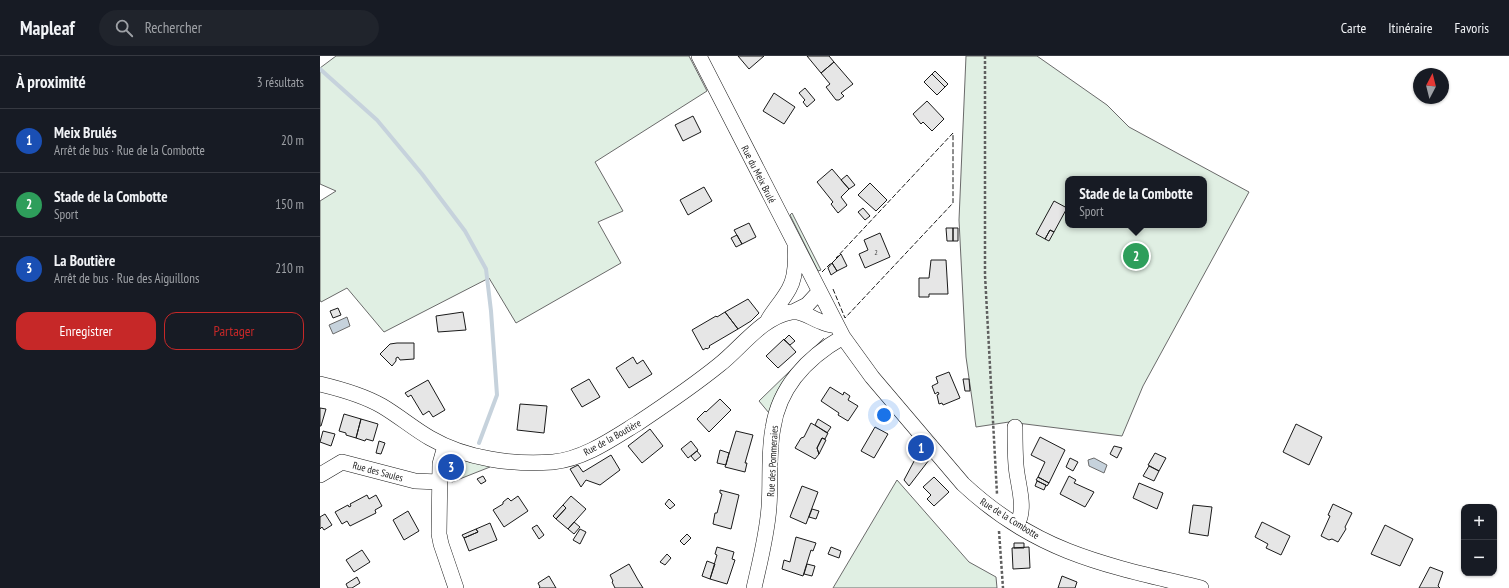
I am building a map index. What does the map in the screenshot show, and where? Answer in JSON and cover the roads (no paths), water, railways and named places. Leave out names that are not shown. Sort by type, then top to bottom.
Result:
[{"type":"street","name":"Rue du Meix Brulé","points":[[700,56],[818,289]]},
{"type":"street","name":"Rue de la Boutière","points":[[320,384],[351,392],[370,400],[430,438],[446,446],[475,455],[514,462],[555,462],[579,455],[595,449],[679,395],[719,365],[767,321],[790,289],[796,258],[795,244]]},
{"type":"street","points":[[790,289],[798,286],[818,289]]},
{"type":"street","name":"Rue de la Boutière","points":[[767,321],[780,314],[793,312],[807,305],[818,289]]},
{"type":"street","name":"Rue de la Combotte","points":[[818,289],[840,332],[872,377],[951,471],[977,497],[998,512],[1043,539],[1082,556],[1127,570],[1201,588]]},
{"type":"street","points":[[793,312],[805,314],[840,332]]},
{"type":"street","name":"Rue des Pommeraies","points":[[754,588],[767,526],[772,428],[778,408],[791,381],[806,364],[823,350],[840,332]]},
{"type":"street","points":[[1015,427],[1016,466],[1021,510],[1020,518],[1017,524]]},
{"type":"street","points":[[446,446],[441,458],[439,482],[439,534],[456,588]]},
{"type":"street","name":"Rue des Saules","points":[[320,475],[342,462],[415,481],[439,482]]},
{"type":"waterway","points":[[320,69],[377,120],[422,174],[465,231],[486,269],[491,311],[497,395],[479,443]]},
{"type":"place","name":"Stade de la Combotte","points":[[1136,256]]},
{"type":"place","name":"Meix Brulés","points":[[921,448]]},
{"type":"place","name":"La Boutière","points":[[451,467]]}]
